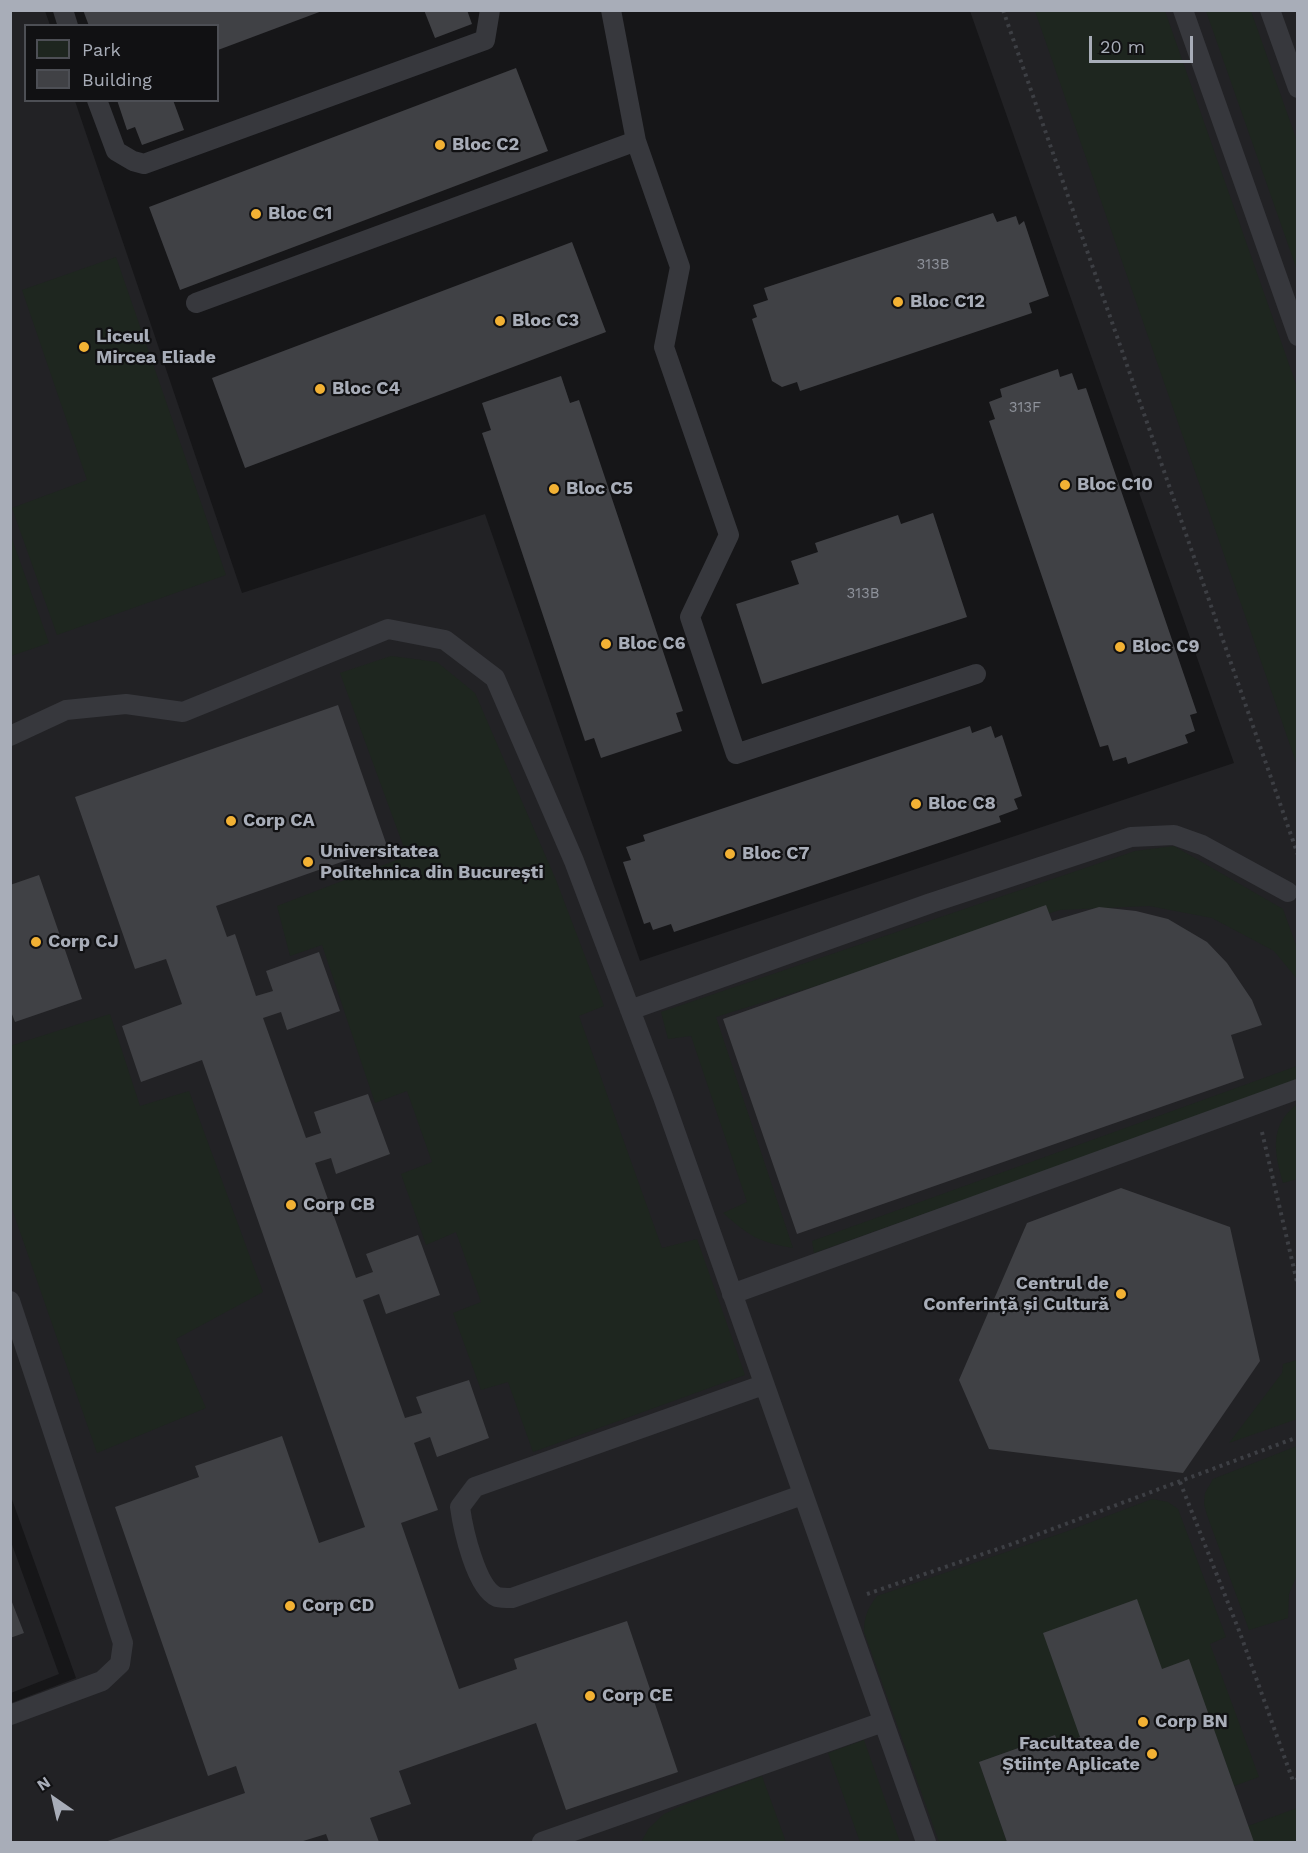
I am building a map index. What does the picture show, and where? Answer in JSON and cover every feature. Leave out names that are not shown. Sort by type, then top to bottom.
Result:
[{"type":"lane","points":[[98,102],[116,151],[133,161],[144,164],[485,40],[490,10]]},
{"type":"lane","points":[[611,10],[636,141],[680,267],[664,347],[729,534],[690,617],[736,754],[976,674]]},
{"type":"lane","points":[[1183,10],[1298,336]]},
{"type":"lane","points":[[1270,10],[1298,88]]},
{"type":"lane","points":[[196,303],[636,141]]},
{"type":"lane","points":[[10,736],[66,710],[126,704],[183,712],[388,629],[445,640],[495,678],[574,861],[630,1010],[926,1842]]},
{"type":"lane","points":[[630,1010],[931,903],[1131,837],[1174,835],[1202,846],[1288,892]]},
{"type":"lane","points":[[732,1294],[1298,1089]]},
{"type":"lane","points":[[10,1301],[123,1643],[120,1664],[102,1681],[10,1714]]},
{"type":"lane","points":[[763,1384],[475,1487],[460,1507],[468,1542],[483,1586],[498,1597],[512,1598],[802,1495]]},
{"type":"lane","points":[[542,1842],[884,1722]]},
{"type":"path","points":[[1003,10],[1298,855]]},
{"type":"path","points":[[1256,1104],[1298,1286]]},
{"type":"path","points":[[841,1603],[1015,1543],[1298,1437]]},
{"type":"path","points":[[1180,1482],[1240,1633],[1293,1781],[1298,1779]]},
{"type":"shaded area","name":"Universitatea Politehnica din București","points":[[11,11],[45,11],[50,24],[24,24],[24,102],[75,102],[242,593],[485,514],[640,961],[1234,763],[970,11],[1297,11],[1297,1842],[11,1842],[11,1703],[76,1678],[10,1494]]},
{"type":"shaded area","points":[[10,1539],[59,1674],[11,1693],[10,1693]]},
{"type":"green space","points":[[1035,11],[1165,11],[1297,387],[1297,765]]},
{"type":"green space","points":[[1206,11],[1251,11],[1297,141],[1297,270]]},
{"type":"green space","points":[[116,257],[226,575],[57,635],[12,508],[87,480],[22,290]]},
{"type":"green space","points":[[10,533],[49,643],[11,656],[10,656]]},
{"type":"green space","points":[[391,656],[437,662],[475,693],[556,880],[604,1006],[579,1016],[662,1248],[697,1239],[745,1375],[533,1452],[508,1382],[481,1390],[453,1313],[481,1302],[456,1232],[426,1245],[401,1174],[432,1162],[407,1091],[375,1103],[322,945],[290,956],[277,906],[407,856],[340,673]]},
{"type":"green space","points":[[1174,846],[1283,909],[1297,948],[1297,979],[1274,951],[1212,918],[1149,906],[1060,910],[716,1017],[793,1248],[755,1237],[723,1213],[747,1202],[691,1036],[668,1039],[661,1012],[1135,851]]},
{"type":"green space","points":[[110,1014],[140,1106],[189,1091],[263,1292],[176,1339],[206,1408],[97,1453],[11,1206],[10,1046]]},
{"type":"green space","points":[[1297,1066],[1297,1081],[814,1253],[812,1241]]},
{"type":"green space","points":[[1297,1104],[1297,1179],[1283,1183],[1277,1161],[1276,1140],[1282,1121]]},
{"type":"green space","points":[[1297,1360],[1297,1419],[1229,1443],[1282,1373],[1283,1364]]},
{"type":"green space","points":[[1297,1446],[1297,1575],[1289,1594],[1288,1618],[1249,1630],[1207,1515],[1204,1504],[1205,1493],[1213,1479]]},
{"type":"green space","points":[[1152,1499],[1168,1502],[1178,1509],[1226,1637],[1210,1644],[1259,1777],[1234,1786],[1189,1660],[1162,1669],[1080,1737],[1059,1745],[1055,1735],[979,1762],[1007,1842],[939,1842],[864,1632],[871,1604],[877,1596],[1065,1532]]},
{"type":"green space","points":[[864,1740],[900,1842],[860,1842],[828,1753]]},
{"type":"green space","points":[[762,1776],[786,1842],[641,1842],[649,1828],[664,1814]]},
{"type":"green space","points":[[1297,1808],[1297,1842],[1254,1842],[1248,1826]]},
{"type":"building","points":[[83,10],[322,10],[219,50],[219,24],[88,24]]},
{"type":"building","points":[[424,10],[467,10],[472,24],[435,38]]},
{"type":"building","points":[[516,68],[548,151],[180,290],[149,207]]},
{"type":"building","points":[[118,102],[174,102],[184,130],[142,145],[135,127],[127,130]]},
{"type":"building","name":"Bloc C12","points":[[993,213],[997,222],[1016,216],[1019,225],[1024,221],[1049,296],[1029,303],[1032,313],[800,391],[797,382],[782,387],[772,381],[752,319],[757,317],[753,305],[768,300],[764,288]]},
{"type":"building","points":[[572,242],[606,332],[245,468],[212,378]]},
{"type":"building","points":[[1058,369],[1060,377],[1072,373],[1078,390],[1086,388],[1197,713],[1190,715],[1195,731],[1185,735],[1188,743],[1128,764],[1126,757],[1113,761],[1108,745],[1100,747],[989,421],[995,419],[989,402],[1002,397],[1000,389]]},
{"type":"building","points":[[561,376],[570,403],[579,400],[683,711],[676,713],[682,731],[601,758],[594,738],[585,741],[482,433],[491,430],[482,403]]},
{"type":"building","points":[[933,513],[967,617],[762,684],[736,604],[799,584],[791,561],[818,552],[815,543],[898,515],[901,524]]},
{"type":"building","points":[[338,705],[387,846],[216,906],[227,937],[235,934],[256,996],[273,991],[266,971],[319,952],[340,1011],[287,1030],[281,1012],[263,1018],[306,1138],[321,1133],[314,1112],[368,1094],[390,1154],[336,1174],[331,1158],[315,1163],[356,1278],[373,1272],[366,1254],[418,1235],[440,1295],[386,1314],[379,1294],[363,1300],[405,1418],[422,1413],[416,1397],[469,1380],[489,1438],[437,1457],[430,1437],[414,1443],[438,1510],[401,1523],[459,1689],[517,1669],[514,1659],[627,1621],[678,1772],[566,1810],[536,1723],[399,1771],[411,1804],[370,1818],[379,1842],[329,1842],[326,1834],[300,1842],[105,1842],[245,1793],[236,1766],[208,1776],[115,1507],[199,1477],[195,1466],[282,1436],[319,1543],[365,1527],[202,1060],[141,1082],[122,1026],[182,1004],[166,959],[135,969],[75,797]]},
{"type":"building","points":[[970,726],[972,733],[991,726],[995,738],[1002,735],[1022,796],[1014,799],[1018,809],[999,816],[1001,822],[674,932],[671,924],[653,930],[650,922],[644,924],[623,862],[631,860],[626,847],[645,841],[643,835]]},
{"type":"building","name":"Corp CJ","points":[[39,875],[82,999],[15,1022],[10,1009],[10,885]]},
{"type":"building","points":[[1046,905],[1052,921],[1099,907],[1136,911],[1168,919],[1207,942],[1227,963],[1252,1000],[1262,1025],[1231,1035],[1244,1078],[797,1234],[723,1019]]},
{"type":"building","name":"Centrul de Conferință și Cultură","points":[[1121,1188],[1230,1227],[1260,1361],[1183,1473],[989,1449],[959,1380],[1027,1223]]},
{"type":"building","points":[[10,1597],[24,1633],[10,1638]]},
{"type":"building","name":"Corp BN","points":[[1137,1599],[1162,1669],[1189,1659],[1254,1842],[1007,1842],[979,1762],[1055,1735],[1059,1745],[1080,1737],[1043,1633]]},
{"type":"place","name":"Bloc C2","points":[[440,145]]},
{"type":"place","name":"Bloc C1","points":[[256,214]]},
{"type":"place","name":"Bloc C12","points":[[898,302]]},
{"type":"place","name":"Bloc C3","points":[[500,321]]},
{"type":"place","name":"Liceul Mircea Eliade","points":[[84,347]]},
{"type":"place","name":"Bloc C4","points":[[320,389]]},
{"type":"place","name":"Bloc C10","points":[[1065,485]]},
{"type":"place","name":"Bloc C5","points":[[554,489]]},
{"type":"place","name":"Bloc C6","points":[[606,644]]},
{"type":"place","name":"Bloc C9","points":[[1120,647]]},
{"type":"place","name":"Bloc C8","points":[[916,804]]},
{"type":"place","name":"Corp CA","points":[[231,821]]},
{"type":"place","name":"Bloc C7","points":[[730,854]]},
{"type":"place","name":"Universitatea Politehnica din București","points":[[308,862]]},
{"type":"place","name":"Corp CJ","points":[[36,942]]},
{"type":"place","name":"Corp CB","points":[[291,1205]]},
{"type":"place","name":"Centrul de Conferință și Cultură","points":[[1121,1294]]},
{"type":"place","name":"Corp CD","points":[[290,1606]]},
{"type":"place","name":"Corp CE","points":[[590,1696]]},
{"type":"place","name":"Corp BN","points":[[1143,1722]]},
{"type":"place","name":"Facultatea de Științe Aplicate","points":[[1152,1754]]}]
